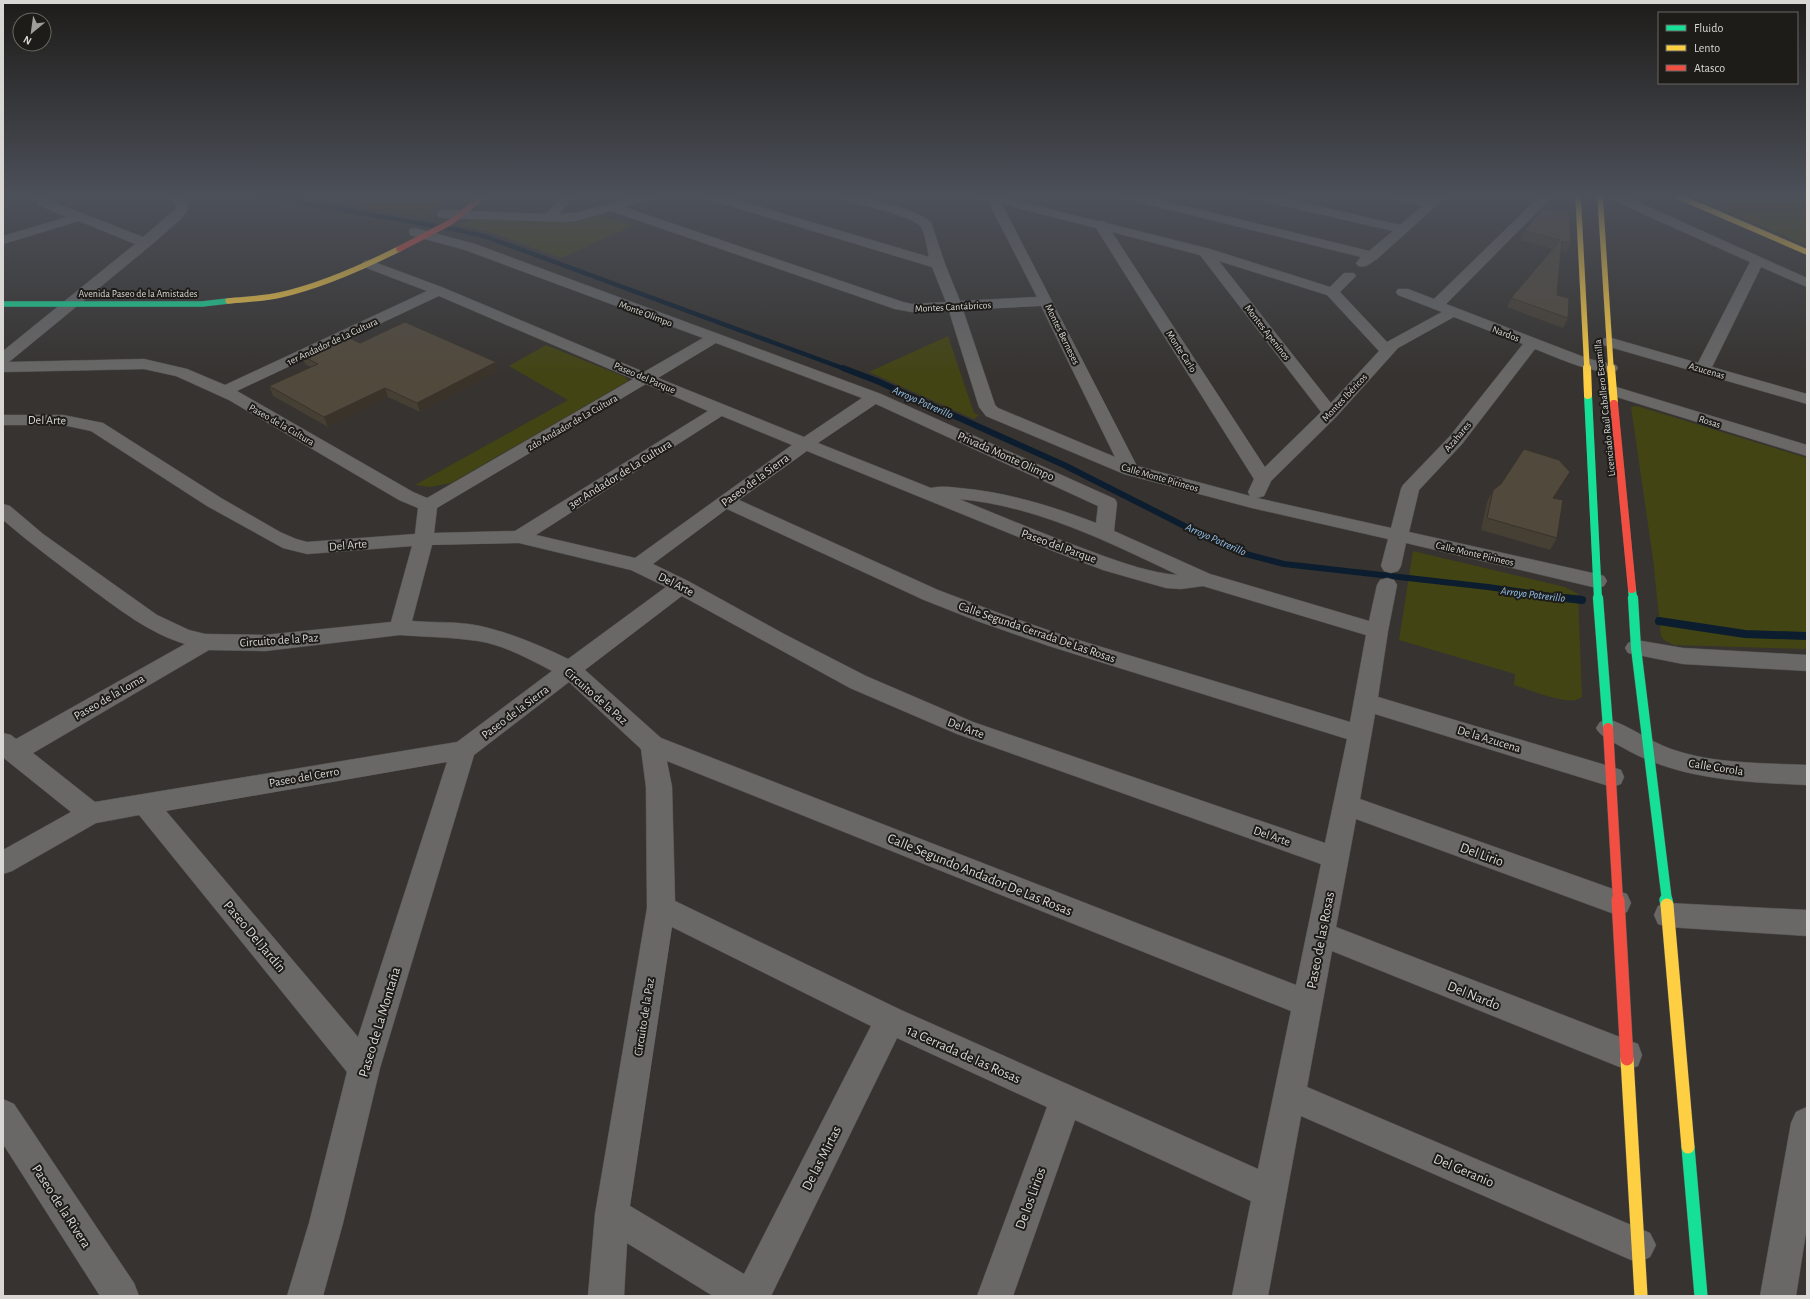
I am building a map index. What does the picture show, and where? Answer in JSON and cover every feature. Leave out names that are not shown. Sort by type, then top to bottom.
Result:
[{"type":"street","points":[[3,359],[69,299],[85,292],[130,256]]},
{"type":"street","name":"Avenida Paseo de la Amistades","points":[[3,304],[69,299],[202,304],[244,300],[278,295],[307,287],[370,264],[384,256]]},
{"type":"street","name":"Monte Olimpo","points":[[493,256],[875,397]]},
{"type":"street","name":"Montes Cantábricos","points":[[753,256],[900,306],[912,308],[1046,300]]},
{"type":"street","points":[[910,256],[938,264]]},
{"type":"street","name":"Calle Monte Pirineos","points":[[936,256],[955,306],[979,384],[989,410],[1000,416],[1130,470],[1252,502],[1597,581]]},
{"type":"street","name":"Montes Berneses","points":[[1020,256],[1046,300],[1130,470]]},
{"type":"street","name":"Monte Carlo","points":[[1120,256],[1263,479]]},
{"type":"street","name":"Montes Apeninos","points":[[1208,256],[1330,413]]},
{"type":"street","points":[[1216,256],[1332,292],[1388,351]]},
{"type":"street","points":[[1354,256],[1367,259],[1371,256]]},
{"type":"street","points":[[1436,305],[1486,256]]},
{"type":"street","name":"Licenciado Raúl Caballero Escamilla","points":[[1581,256],[1585,363],[1598,527],[1597,581],[1612,777],[1617,903],[1641,1296]]},
{"type":"street","name":"Licenciado Raúl Caballero Escamilla","points":[[1603,256],[1610,368],[1635,619],[1636,648],[1668,915],[1701,1296]]},
{"type":"street","points":[[1746,256],[1807,283]]},
{"type":"street","points":[[1703,369],[1758,261]]},
{"type":"street","name":"Paseo del Parque","points":[[370,264],[439,291],[722,410],[1060,547],[1110,565],[1173,582],[1203,579]]},
{"type":"street","points":[[1332,292],[1349,276]]},
{"type":"street","name":"1er Andador de La Cultura","points":[[225,391],[439,291]]},
{"type":"street","name":"Avenida Paseo de la Amistades","points":[[85,292],[100,292]]},
{"type":"street","name":"Nardos","points":[[1403,292],[1585,363],[1610,368]]},
{"type":"street","name":"Montes Ibéricos","points":[[1252,502],[1263,479],[1330,413],[1393,345],[1453,312]]},
{"type":"street","name":"2do Andador de La Cultura","points":[[428,505],[648,378],[714,338]]},
{"type":"street","name":"Azahares","points":[[1389,576],[1410,489],[1456,440],[1532,342]]},
{"type":"street","name":"Azucenas","points":[[1608,342],[1807,399]]},
{"type":"street","name":"Paseo de la Cultura","points":[[3,367],[144,364],[164,366],[181,371],[225,391],[406,496],[428,505]]},
{"type":"street","name":"Rosas","points":[[1613,391],[1807,451]]},
{"type":"street","name":"Paseo de la Sierra","points":[[638,566],[725,501],[805,444],[875,397]]},
{"type":"street","name":"Privada Monte Olimpo","points":[[875,397],[1108,503],[1104,533]]},
{"type":"street","name":"3er Andador de La Cultura","points":[[519,538],[722,410]]},
{"type":"street","name":"Del Arte","points":[[3,420],[62,419],[83,422],[97,427],[214,502],[273,536],[290,544],[308,548],[424,539],[519,538],[578,550],[638,566],[681,586],[776,639],[858,682],[923,711],[965,728],[1336,858]]},
{"type":"street","name":"Paseo del Parque","points":[[921,491],[964,493],[993,497],[1029,506],[1104,533],[1203,579],[1377,631]]},
{"type":"street","name":"Calle Segunda Cerrada De Las Rosas","points":[[725,501],[931,595],[988,618],[1057,642],[1360,734]]},
{"type":"street","points":[[400,628],[424,539],[428,505]]},
{"type":"street","name":"Circuito de la Paz","points":[[3,510],[36,538],[149,620],[181,635],[205,642],[265,643],[400,628],[478,633],[504,640],[532,651],[570,670],[652,745],[659,787],[661,908],[612,1214],[606,1296]]},
{"type":"street","points":[[1614,531],[1627,534]]},
{"type":"street","name":"Paseo de las Rosas","points":[[1250,1296],[1360,734],[1377,631],[1389,576]]},
{"type":"street","name":"Paseo de la Sierra","points":[[463,750],[681,586]]},
{"type":"street","name":"Paseo de la Loma","points":[[8,747],[205,642]]},
{"type":"street","points":[[1636,648],[1683,656],[1807,663]]},
{"type":"street","name":"De la Azucena","points":[[1366,702],[1612,777]]},
{"type":"street","name":"Calle Corola","points":[[1608,728],[1648,751],[1696,766],[1742,771],[1807,775]]},
{"type":"street","name":"Calle Segundo Andador De Las Rosas","points":[[652,745],[1307,1003]]},
{"type":"street","points":[[8,747],[91,814]]},
{"type":"street","name":"Paseo del Cerro","points":[[3,863],[91,814],[463,750]]},
{"type":"street","name":"Paseo de La Montaña","points":[[305,1296],[326,1223],[364,1068],[463,750]]},
{"type":"street","name":"Paseo Del Jardín","points":[[146,804],[364,1068]]},
{"type":"street","name":"Del Lirio","points":[[1346,805],[1617,903]]},
{"type":"street","name":"1a Cerrada de las Rosas","points":[[661,908],[890,1020],[1270,1192]]},
{"type":"street","points":[[1668,915],[1807,923]]},
{"type":"street","name":"Del Nardo","points":[[1321,934],[1627,1055]]},
{"type":"street","name":"De las Mirtas","points":[[752,1296],[890,1020]]},
{"type":"street","name":"Del Geranio","points":[[1289,1095],[1638,1245]]},
{"type":"street","name":"De los Lirios","points":[[995,1296],[1066,1100]]},
{"type":"street","name":"Paseo de la Rivera","points":[[3,1115],[121,1296]]},
{"type":"street","points":[[1778,1296],[1807,1123]]},
{"type":"street","points":[[612,1214],[747,1296]]},
{"type":"shaded area","points":[[555,256],[566,256],[561,258]]},
{"type":"shaded area","points":[[948,336],[974,413],[979,415],[974,419],[869,372]]},
{"type":"shaded area","points":[[546,345],[625,377],[628,381],[451,483],[430,487],[415,485],[568,400],[509,366]]},
{"type":"shaded area","points":[[1637,406],[1807,458],[1807,649],[1674,645],[1664,640],[1661,636],[1653,559],[1631,407]]},
{"type":"shaded area","points":[[1413,551],[1565,587],[1578,594],[1582,697],[1576,700],[1569,700],[1549,697],[1514,685],[1515,674],[1399,640]]},
{"type":"building","points":[[1547,256],[1561,256],[1557,295],[1569,298],[1568,318],[1511,298]]},
{"type":"building","points":[[405,322],[496,362],[417,403],[385,388],[324,417],[269,386],[318,364],[301,355],[346,336],[360,343]]},
{"type":"building","points":[[1524,449],[1559,460],[1570,472],[1553,498],[1563,500],[1557,538],[1487,518],[1493,490],[1501,484]]},
{"type":"waterway","name":"Arroyo Potrerillo","points":[[537,256],[845,369]]},
{"type":"waterway","name":"Arroyo Potrerillo","points":[[843,368],[877,381],[1064,465],[1220,544],[1242,553],[1284,564],[1488,587],[1570,599]]},
{"type":"waterway","name":"Arroyo Potrerillo","points":[[1565,598],[1570,599]]},
{"type":"waterway","name":"Arroyo Potrerillo","points":[[1570,599],[1582,600]]},
{"type":"waterway","name":"Arroyo Potrerillo","points":[[1659,621],[1745,634],[1807,636]]},
{"type":"traffic: fast","points":[[3,304],[202,304],[228,301]]},
{"type":"traffic: fast","points":[[1588,395],[1597,581],[1608,728]]},
{"type":"traffic: fast","points":[[1632,589],[1636,648],[1667,905]]},
{"type":"traffic: fast","points":[[1688,1147],[1701,1296]]},
{"type":"traffic: slow","points":[[228,301],[260,298],[295,291],[325,281],[385,256]]},
{"type":"traffic: slow","points":[[1581,256],[1588,395]]},
{"type":"traffic: slow","points":[[1603,256],[1608,342],[1614,404]]},
{"type":"traffic: slow","points":[[1667,905],[1688,1147]]},
{"type":"traffic: slow","points":[[1627,1059],[1641,1296]]},
{"type":"traffic: jam","points":[[1614,404],[1632,589]]},
{"type":"traffic: jam","points":[[1608,728],[1627,1059]]}]
